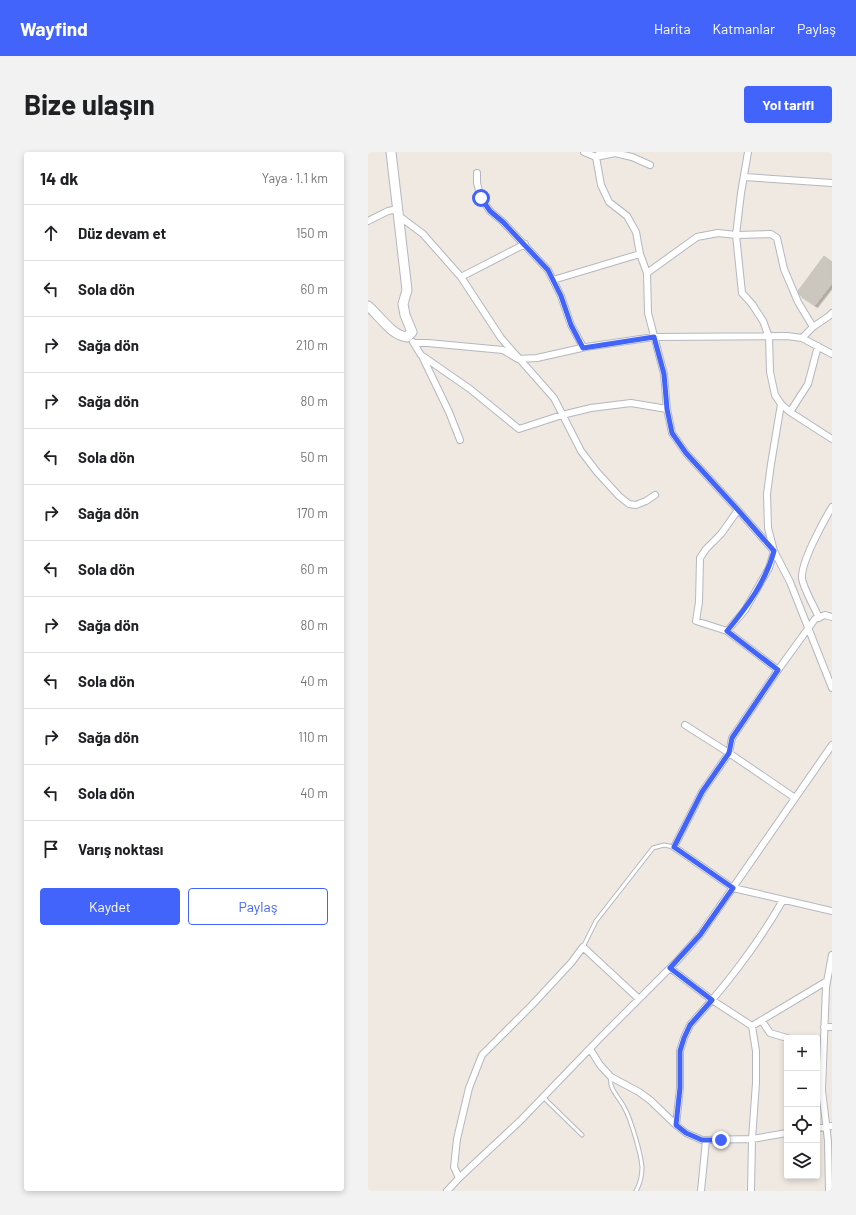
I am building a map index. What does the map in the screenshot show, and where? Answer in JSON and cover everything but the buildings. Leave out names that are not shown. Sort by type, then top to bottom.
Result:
[{"type":"street","points":[[390,152],[408,290],[403,304],[412,332],[407,337]]},
{"type":"street","points":[[584,152],[598,154],[615,153],[632,157],[650,165]]},
{"type":"street","points":[[748,152],[736,235],[742,293],[752,304],[763,321],[770,337],[770,372],[775,395],[781,404],[790,412],[832,439]]},
{"type":"street","points":[[598,154],[601,185],[609,202],[627,216],[636,232],[640,254],[647,274],[648,314],[664,374],[667,409],[672,433],[686,453],[774,551]]},
{"type":"street","points":[[477,173],[477,183],[481,198],[490,211],[525,244],[548,270],[561,296],[571,325],[583,348]]},
{"type":"street","points":[[744,177],[832,183]]},
{"type":"street","points":[[368,221],[388,211],[399,212],[423,234],[462,277],[500,338],[554,398],[581,451],[597,472],[619,496],[629,504],[636,505],[646,502],[655,494]]},
{"type":"street","points":[[647,274],[697,237],[718,233],[736,235],[771,234],[777,238],[784,269],[798,302],[813,327]]},
{"type":"street","points":[[462,277],[525,244]]},
{"type":"street","points":[[553,280],[640,254]]},
{"type":"street","points":[[368,306],[390,329],[399,336],[407,337],[415,343],[449,412],[460,440]]},
{"type":"street","points":[[802,338],[813,327],[832,313]]},
{"type":"street","points":[[415,343],[502,350],[518,359],[538,358],[583,348],[654,337],[787,336],[802,338],[832,354]]},
{"type":"street","points":[[790,412],[808,384],[818,346]]},
{"type":"street","points":[[422,355],[470,389],[519,429],[562,415],[591,408],[631,403],[667,409]]},
{"type":"street","points":[[781,404],[767,494],[768,528],[774,551],[790,582],[832,688]]},
{"type":"street","points":[[819,618],[804,583],[803,570],[814,540],[832,508]]},
{"type":"street","points":[[738,510],[721,534],[706,549],[700,558],[696,621],[727,631],[778,670]]},
{"type":"street","points":[[727,631],[745,610],[769,568],[774,551]]},
{"type":"street","points":[[832,617],[825,615],[815,619],[778,670],[732,738],[729,753],[702,792],[674,847],[733,888],[832,911]]},
{"type":"street","points":[[685,725],[795,798]]},
{"type":"street","points":[[447,1191],[520,1121],[670,968],[700,935],[832,745]]},
{"type":"street","points":[[676,1125],[680,1088],[680,1051],[690,1025],[736,972],[765,930],[782,900]]},
{"type":"street","points":[[459,1178],[454,1167],[457,1139],[469,1088],[482,1055],[566,968],[583,947],[639,999]]},
{"type":"street","points":[[829,1191],[829,1126],[822,1090],[820,1043],[824,1027],[827,981],[832,955]]},
{"type":"street","points":[[670,968],[712,1000],[752,1026],[756,1051],[751,1191]]},
{"type":"street","points":[[752,1026],[827,981]]},
{"type":"street","points":[[762,1021],[770,1032],[784,1037]]},
{"type":"street","points":[[824,1027],[832,1027]]},
{"type":"street","points":[[590,1049],[600,1065],[611,1076],[650,1100],[686,1133],[702,1140],[752,1139],[784,1134]]},
{"type":"street","points":[[701,1191],[706,1140]]},
{"type":"lane","points":[[583,947],[596,921],[653,848],[664,845],[674,847]]},
{"type":"lane","points":[[611,1076],[611,1086],[625,1108],[641,1161],[641,1178],[636,1191]]},
{"type":"lane","points":[[544,1096],[582,1135]]},
{"type":"route","points":[[481,198],[490,211],[525,244],[548,270],[561,296],[571,325],[583,348],[654,337],[664,374],[667,409],[672,433],[686,453],[774,551],[769,568],[751,600],[745,610],[727,631],[778,670],[732,738],[729,753],[702,792],[674,847],[699,866],[733,888],[700,935],[678,961],[670,968],[712,1000],[690,1025],[680,1051],[680,1088],[676,1125],[686,1133],[702,1140],[721,1140]]}]
